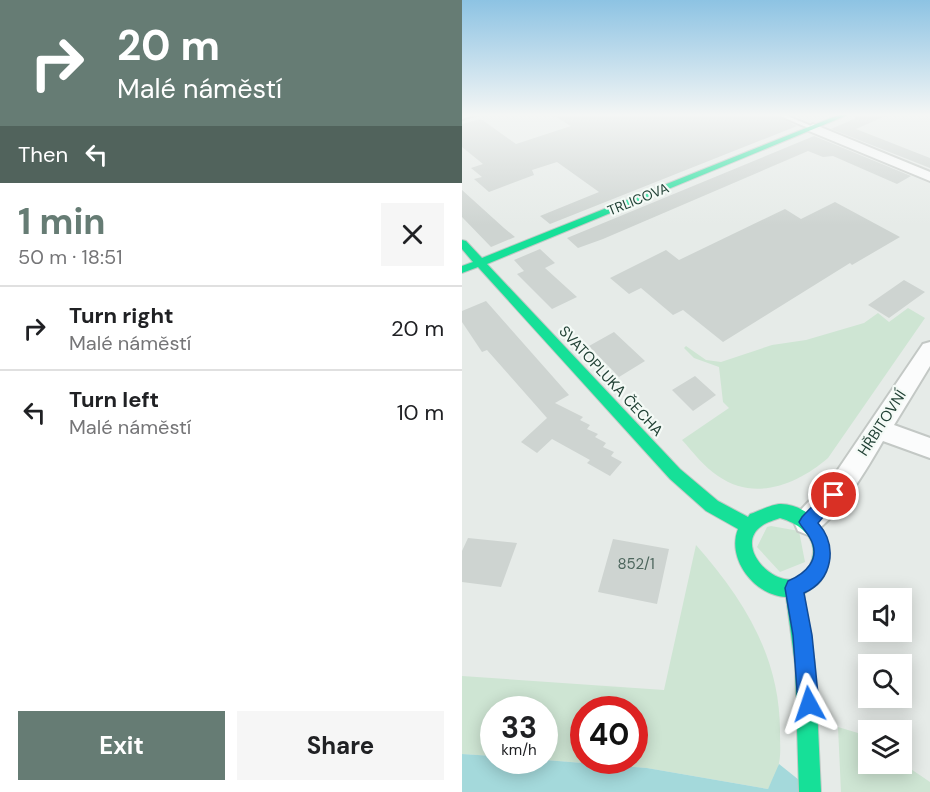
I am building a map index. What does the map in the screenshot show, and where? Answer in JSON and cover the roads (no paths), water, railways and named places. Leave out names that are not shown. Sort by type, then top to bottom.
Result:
[{"type":"street","name":"TRLICOVA","points":[[462,270],[756,151]]},
{"type":"street","points":[[868,151],[930,177]]},
{"type":"street","name":"SVATOPLUKA ČECHA","points":[[462,243],[675,474],[712,506],[749,526]]},
{"type":"street","name":"HŘBITOVNÍ","points":[[808,522],[846,479],[930,349]]},
{"type":"street","points":[[877,429],[930,448]]},
{"type":"street","points":[[780,511],[795,514],[808,522],[821,542],[823,557],[819,571],[814,577],[794,588],[770,584],[751,568],[743,546],[749,526],[759,516],[780,511]]},
{"type":"street","points":[[794,588],[803,635],[809,718],[810,792]]},
{"type":"water","points":[[462,754],[480,755],[480,774],[558,774],[558,761],[570,762],[570,774],[648,774],[648,768],[768,789],[779,764],[814,792],[462,792]]}]
